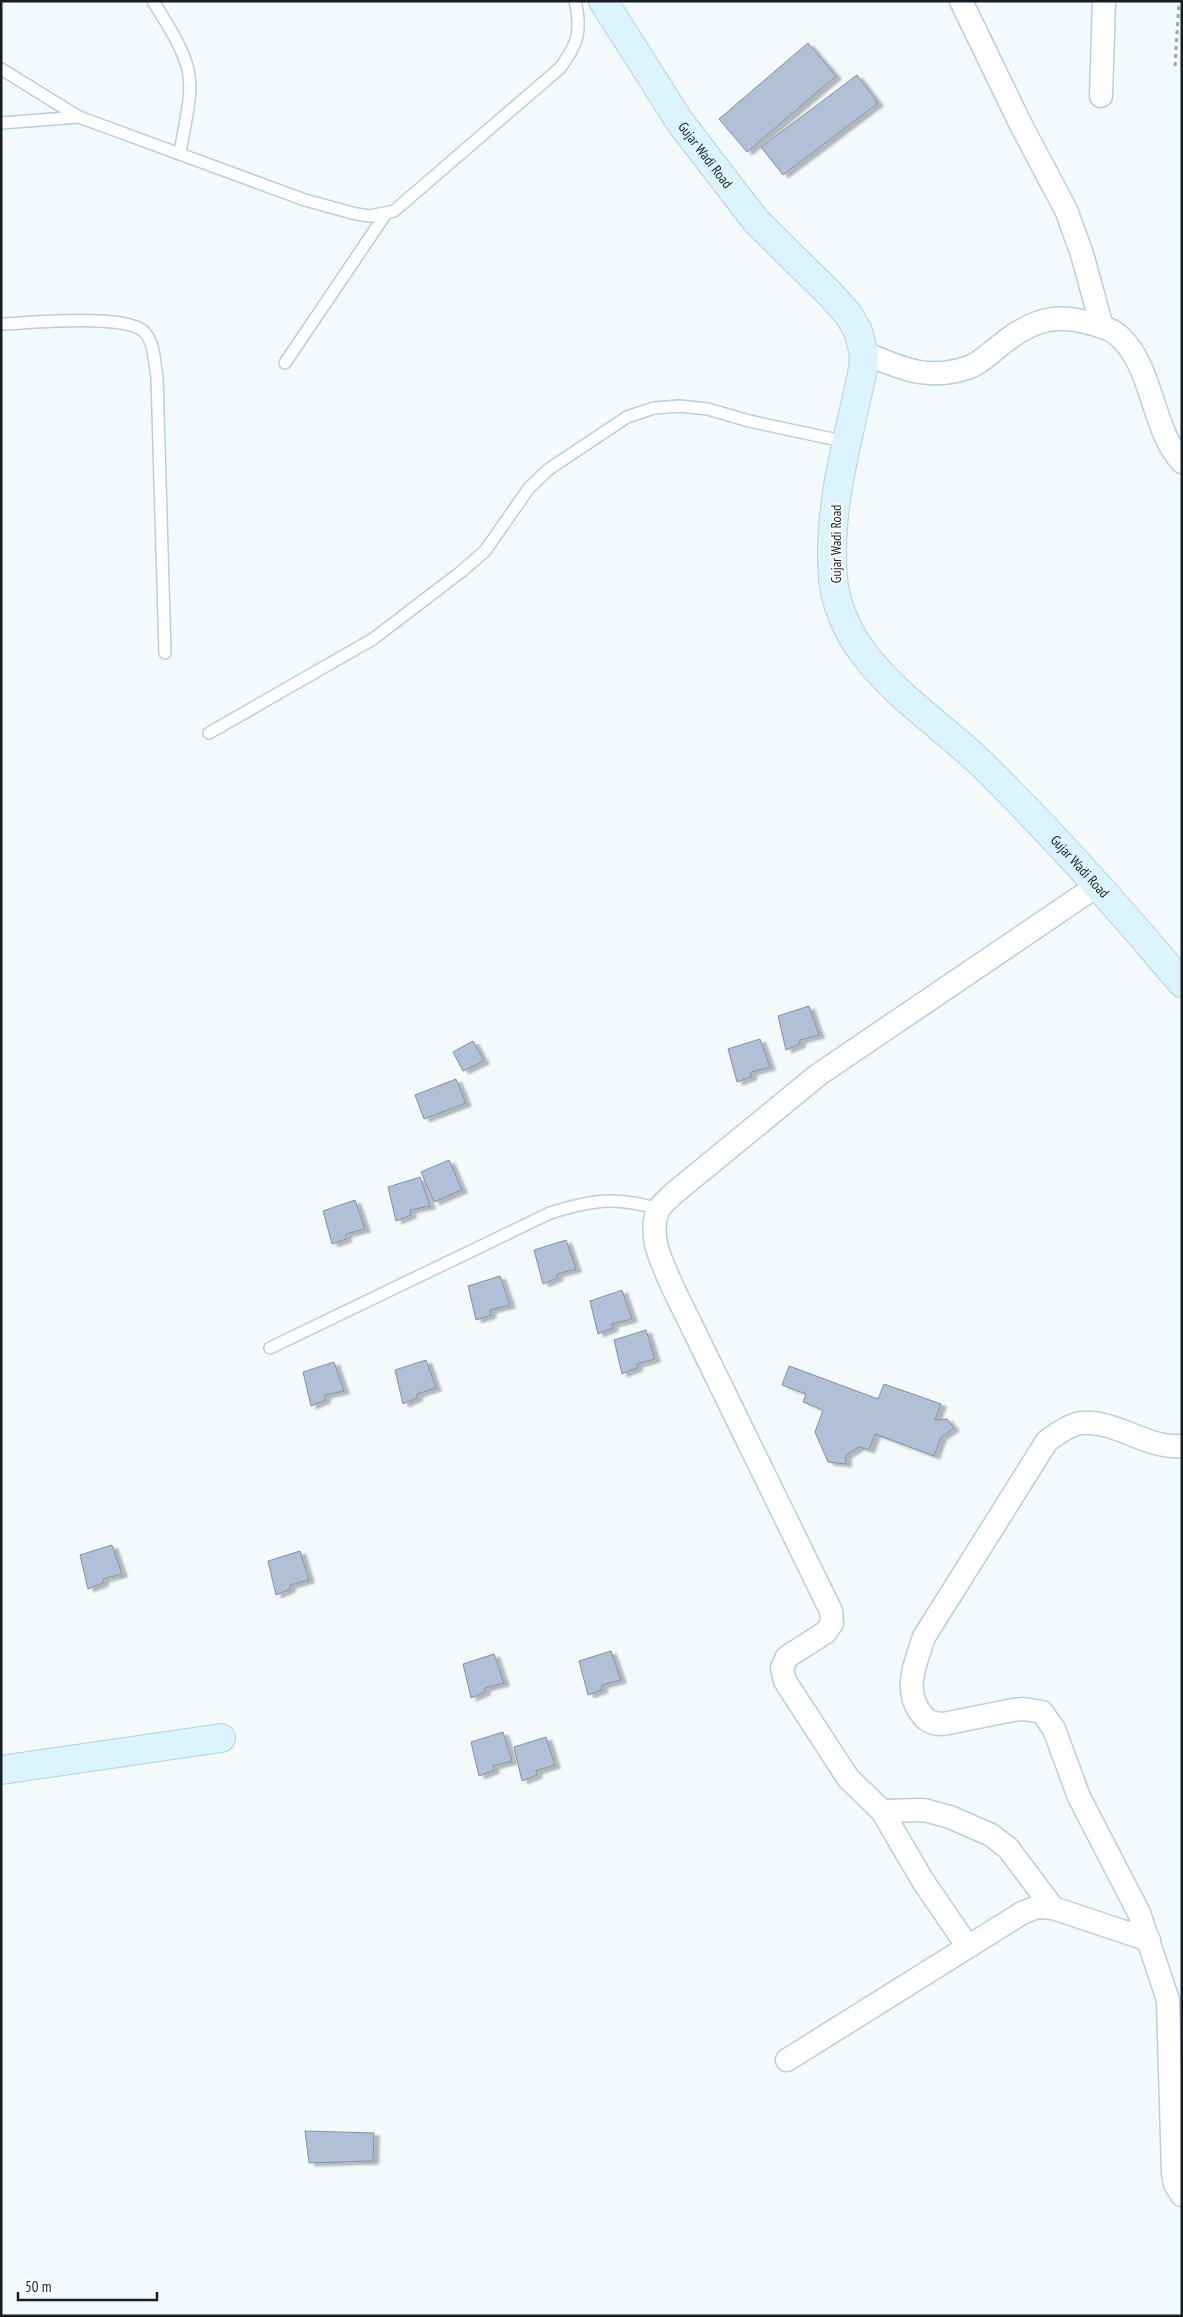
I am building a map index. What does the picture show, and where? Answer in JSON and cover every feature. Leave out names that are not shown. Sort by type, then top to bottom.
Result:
[{"type":"street","name":"Gujar Wadi Road","points":[[603,1],[680,122],[756,221],[830,294],[848,314],[858,331],[864,353],[863,369],[834,508],[833,578],[848,626],[860,649],[883,678],[987,769],[1098,885],[1182,983]]},
{"type":"street","points":[[961,1],[1021,125],[1066,210],[1082,254],[1102,327]]},
{"type":"street","points":[[1101,96],[1104,1]]},
{"type":"street","points":[[864,353],[910,372],[935,373],[955,371],[980,362],[1028,326],[1046,319],[1081,321],[1102,327],[1120,336],[1134,355],[1154,401],[1165,434],[1175,454],[1182,462]]},
{"type":"street","points":[[968,1947],[923,1881],[882,1811],[848,1778],[785,1680],[783,1662],[787,1657],[826,1632],[832,1623],[831,1611],[670,1281],[656,1248],[654,1223],[658,1209],[672,1194],[818,1075],[1098,885]]},
{"type":"street","points":[[1182,1446],[1168,1447],[1149,1442],[1114,1427],[1080,1423],[1063,1430],[1047,1441],[924,1637],[913,1673],[911,1694],[922,1714],[933,1724],[943,1724],[1024,1709],[1042,1712],[1048,1718],[1079,1797],[1139,1913],[1168,2000],[1173,2173],[1182,2195]]},
{"type":"street","points":[[1,1770],[221,1738]]},
{"type":"street","points":[[882,1811],[924,1810],[950,1817],[991,1835],[1008,1848],[1053,1908]]},
{"type":"street","points":[[787,2060],[1022,1912],[1037,1907],[1053,1908],[1149,1940]]},
{"type":"lane","points":[[1,69],[79,117],[320,204],[356,214],[370,216],[385,215],[394,211],[560,68],[574,50],[577,41],[579,28],[575,1]]},
{"type":"lane","points":[[154,2],[178,42],[188,71],[189,92],[180,154]]},
{"type":"lane","points":[[1,123],[79,117]]},
{"type":"lane","points":[[285,363],[385,215]]},
{"type":"lane","points":[[1,324],[86,321],[130,324],[143,330],[150,340],[157,377],[165,653]]},
{"type":"lane","points":[[209,733],[373,639],[485,551],[529,488],[542,475],[584,444],[627,417],[654,408],[679,406],[708,410],[749,421],[848,442]]},
{"type":"lane","points":[[270,1348],[550,1213],[587,1202],[611,1200],[636,1202],[658,1209]]},
{"type":"path","points":[[1175,66],[1179,1]]},
{"type":"building","points":[[808,43],[836,76],[747,152],[719,119]]},
{"type":"building","points":[[857,75],[878,103],[783,175],[761,147]]},
{"type":"building","points":[[809,1006],[819,1035],[800,1040],[800,1044],[786,1050],[778,1016]]},
{"type":"building","points":[[760,1039],[770,1067],[751,1072],[751,1077],[737,1082],[728,1049]]},
{"type":"building","points":[[473,1041],[484,1061],[463,1071],[453,1052]]},
{"type":"building","points":[[456,1079],[466,1103],[424,1119],[415,1095]]},
{"type":"building","points":[[449,1160],[462,1190],[434,1202],[421,1172]]},
{"type":"building","points":[[420,1177],[430,1206],[410,1210],[411,1215],[396,1221],[388,1187]]},
{"type":"building","points":[[355,1200],[365,1229],[346,1234],[346,1239],[332,1244],[323,1211]]},
{"type":"building","points":[[566,1240],[576,1269],[557,1274],[557,1278],[543,1284],[534,1250]]},
{"type":"building","points":[[500,1276],[510,1305],[490,1310],[491,1315],[476,1320],[468,1286]]},
{"type":"building","points":[[622,1290],[632,1319],[612,1324],[613,1328],[598,1334],[590,1301]]},
{"type":"building","points":[[646,1330],[655,1359],[637,1364],[637,1368],[622,1374],[614,1340]]},
{"type":"building","points":[[426,1360],[436,1388],[417,1394],[417,1398],[403,1404],[395,1370]]},
{"type":"building","points":[[334,1362],[344,1391],[325,1395],[325,1400],[311,1406],[303,1372]]},
{"type":"building","points":[[789,1366],[878,1399],[884,1384],[941,1404],[935,1420],[947,1419],[954,1428],[941,1437],[934,1456],[875,1434],[869,1450],[859,1447],[846,1455],[846,1464],[828,1462],[815,1432],[823,1410],[803,1402],[806,1394],[782,1385]]},
{"type":"building","points":[[112,1545],[122,1574],[103,1579],[103,1583],[88,1589],[80,1555]]},
{"type":"building","points":[[300,1551],[309,1580],[290,1585],[290,1589],[276,1595],[268,1561]]},
{"type":"building","points":[[611,1651],[621,1680],[602,1685],[602,1690],[588,1695],[579,1661]]},
{"type":"building","points":[[494,1654],[504,1683],[485,1688],[485,1692],[471,1698],[463,1664]]},
{"type":"building","points":[[503,1732],[512,1761],[493,1766],[494,1770],[479,1776],[471,1742]]},
{"type":"building","points":[[546,1737],[555,1765],[536,1771],[537,1775],[522,1781],[514,1747]]},
{"type":"building","points":[[305,2131],[374,2133],[373,2161],[309,2163]]}]
